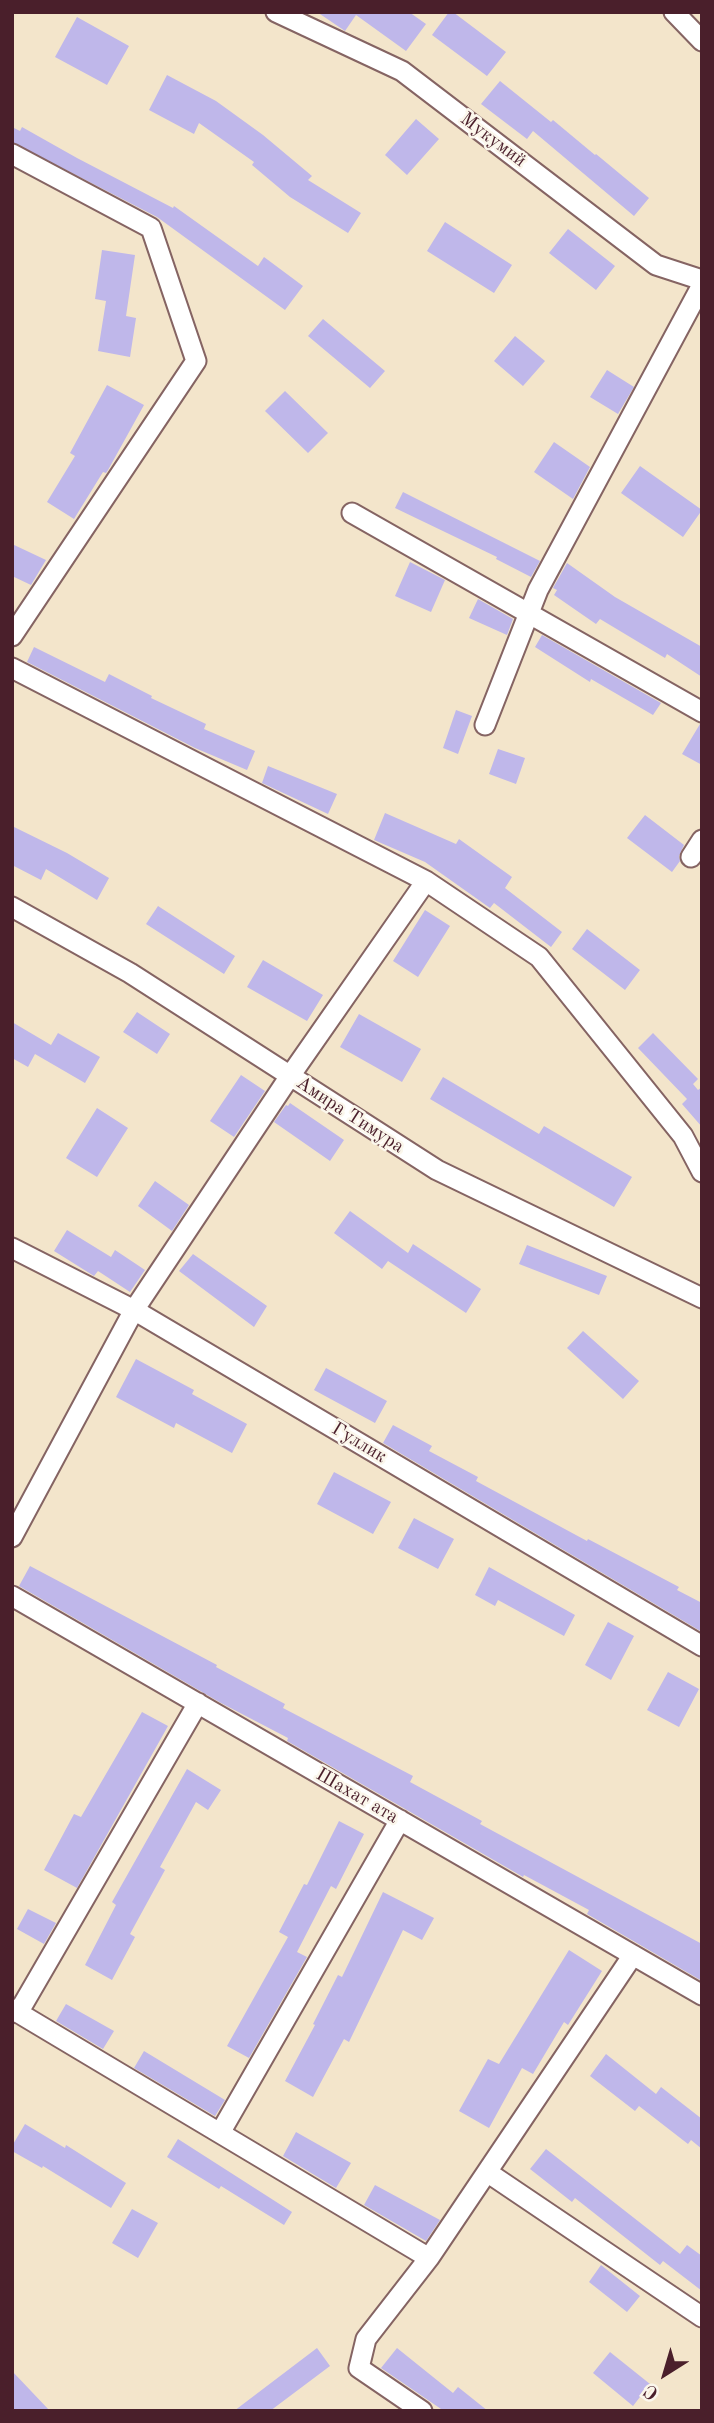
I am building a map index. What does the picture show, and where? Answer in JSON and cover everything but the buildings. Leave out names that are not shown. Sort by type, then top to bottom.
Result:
[{"type":"street","name":"Мукумий","points":[[276,12],[402,71],[656,265],[702,282]]},
{"type":"street","points":[[674,12],[702,41]]},
{"type":"street","points":[[12,154],[151,228],[196,361],[12,636]]},
{"type":"street","points":[[485,725],[538,590],[702,282]]},
{"type":"street","points":[[352,513],[702,712]]},
{"type":"street","points":[[12,668],[426,881],[539,957],[683,1136],[702,1172]]},
{"type":"street","points":[[12,1537],[134,1310],[290,1076],[426,881]]},
{"type":"street","name":"Амира Тимура","points":[[12,907],[130,973],[437,1170],[701,1296]]},
{"type":"street","name":"Гуллик","points":[[12,1248],[134,1310],[702,1646]]},
{"type":"street","name":"Шахат ата","points":[[12,1596],[702,1995]]},
{"type":"street","points":[[198,1703],[15,2011],[429,2258]]},
{"type":"street","points":[[220,2133],[400,1820]]},
{"type":"street","points":[[422,2411],[359,2368],[366,2339],[429,2258],[633,1955]]},
{"type":"street","points":[[487,2172],[702,2317]]}]
